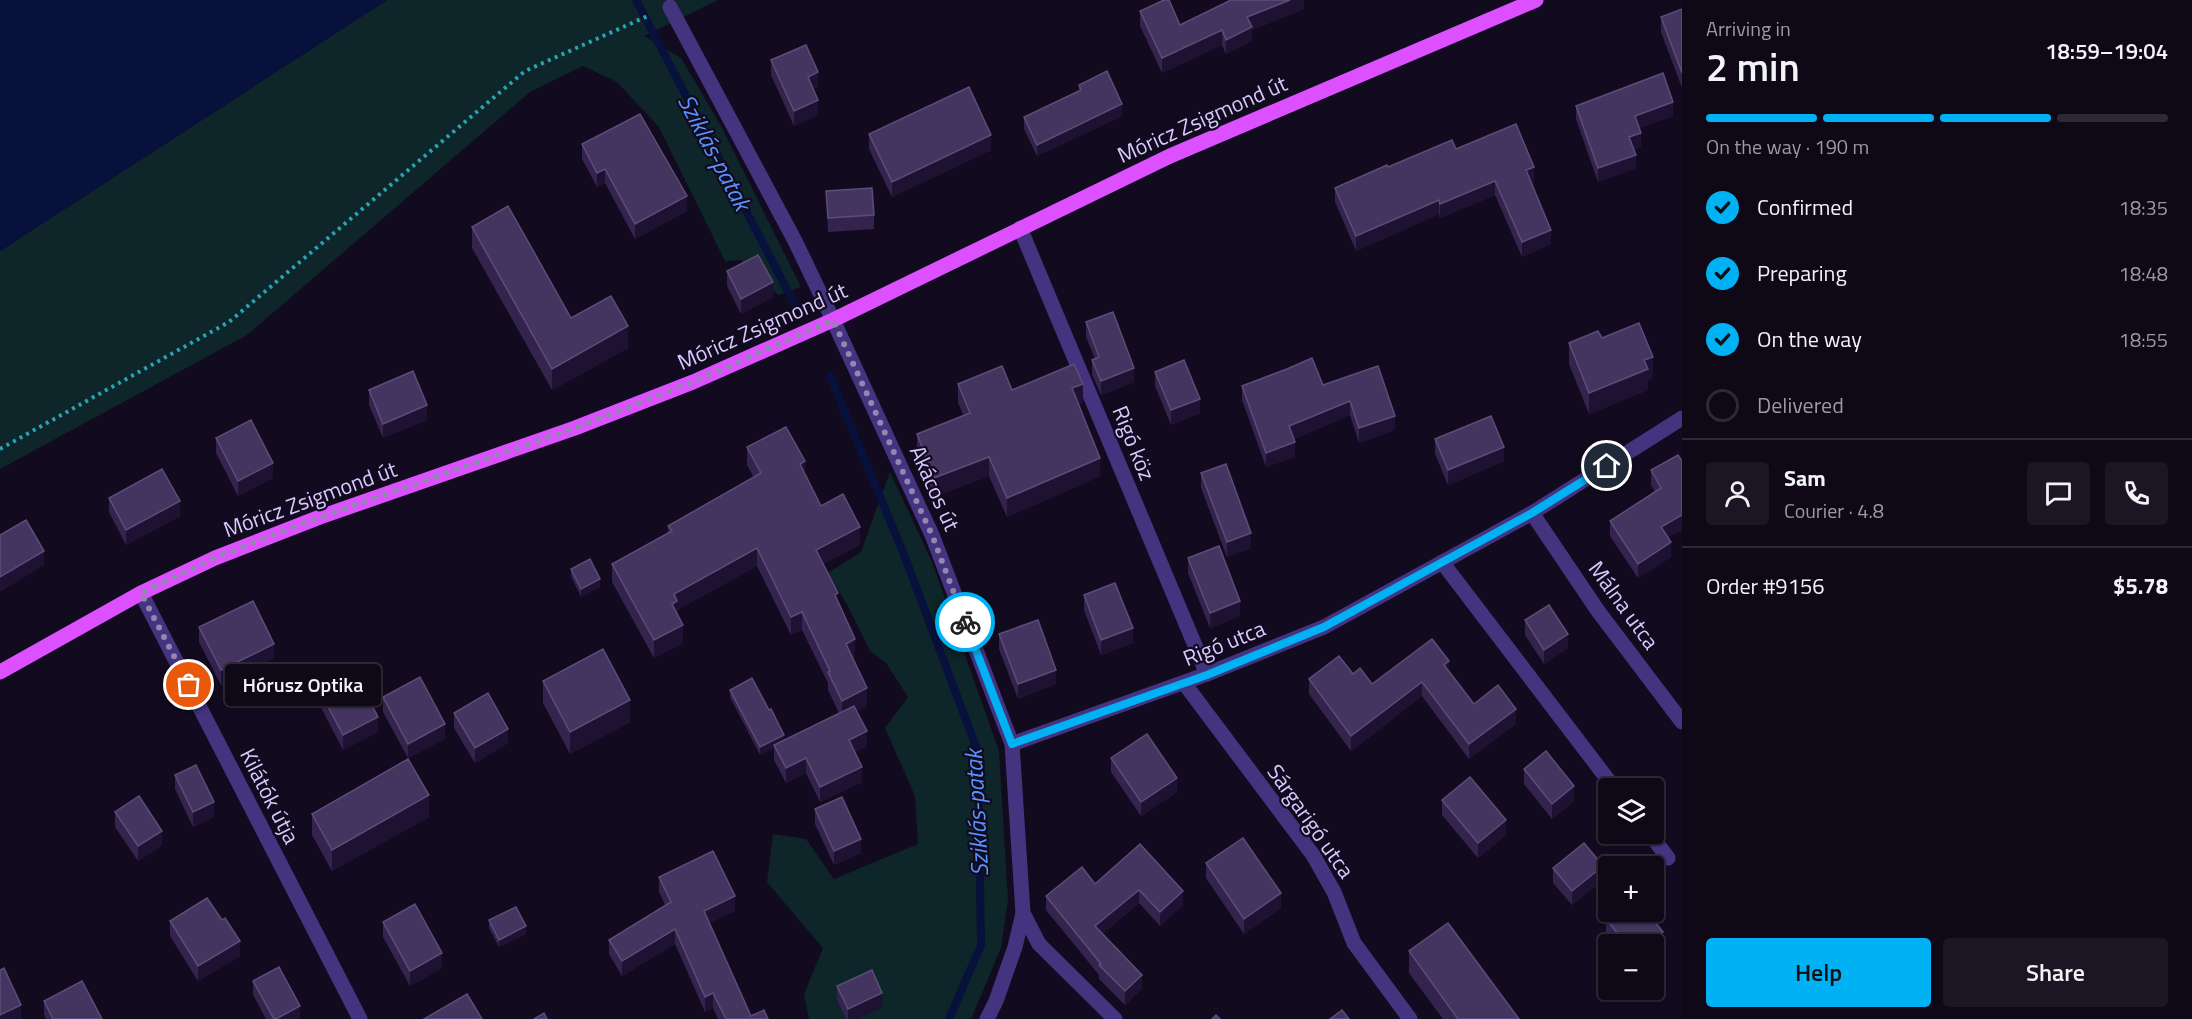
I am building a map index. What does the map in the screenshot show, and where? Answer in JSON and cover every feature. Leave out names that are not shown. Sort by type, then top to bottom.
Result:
[{"type":"main road","name":"Móricz Zsigmond út","points":[[0,672],[141,593],[215,558],[320,517],[575,428],[682,387],[833,320],[1170,156],[1536,0]]},
{"type":"street","name":"Akácos út","points":[[663,10],[795,241],[833,320],[932,535],[1012,744],[1023,914],[1015,947],[996,1001],[987,1019]]},
{"type":"street","name":"Rigó köz","points":[[1020,228],[1207,675]]},
{"type":"street","name":"Rigó utca","points":[[1012,744],[1207,675],[1324,627],[1532,513],[1682,418]]},
{"type":"street","name":"Málna utca","points":[[1532,513],[1598,611],[1682,722]]},
{"type":"street","points":[[1442,562],[1607,778]]},
{"type":"street","name":"Kilátók útja","points":[[141,593],[360,1019]]},
{"type":"street","name":"Sárgarigó utca","points":[[1184,683],[1312,855],[1334,892],[1354,943],[1410,1019]]},
{"type":"street","points":[[1658,844],[1668,858]]},
{"type":"street","points":[[1023,914],[1039,944],[1115,1019]]},
{"type":"path","points":[[0,449],[229,322],[525,71],[632,21],[663,10]]},
{"type":"green space","points":[[387,0],[718,0],[644,36],[681,58],[721,126],[801,287],[778,295],[741,260],[725,261],[659,127],[617,82],[583,66],[530,92],[247,335],[0,469],[0,251]]},
{"type":"green space","points":[[890,472],[932,562],[999,751],[1008,900],[1001,948],[971,1019],[809,1019],[804,994],[823,948],[767,882],[773,834],[806,839],[834,879],[918,844],[915,796],[885,728],[908,697],[886,663],[870,651],[849,608],[828,573],[861,552]]},
{"type":"shaded area","points":[[0,0],[387,0],[0,251]]},
{"type":"building","points":[[1169,0],[1180,25],[1231,0],[1290,0],[1247,17],[1252,27],[1226,40],[1222,30],[1162,58],[1140,11]]},
{"type":"building","points":[[1682,9],[1682,73],[1661,17]]},
{"type":"building","points":[[806,45],[818,72],[808,77],[818,100],[794,111],[771,60]]},
{"type":"building","points":[[1107,71],[1122,104],[1037,145],[1024,117],[1081,90],[1079,85]]},
{"type":"building","points":[[1663,73],[1673,102],[1635,116],[1641,133],[1629,137],[1636,155],[1598,168],[1576,106]]},
{"type":"building","points":[[969,87],[991,135],[892,182],[869,134]]},
{"type":"building","points":[[640,114],[687,196],[635,224],[605,169],[597,173],[582,144]]},
{"type":"building","points":[[1516,124],[1534,167],[1526,170],[1551,230],[1522,242],[1495,181],[1440,204],[1439,200],[1356,236],[1335,188],[1452,140],[1456,149]]},
{"type":"building","points":[[872,188],[874,215],[828,218],[826,191]]},
{"type":"building","points":[[508,206],[571,318],[611,296],[628,326],[552,369],[472,227]]},
{"type":"building","points":[[758,255],[773,282],[741,299],[727,271]]},
{"type":"building","points":[[1113,312],[1134,368],[1101,381],[1092,360],[1099,357],[1086,322]]},
{"type":"building","points":[[1639,323],[1653,357],[1644,360],[1648,369],[1589,393],[1569,343],[1598,331],[1602,338]]},
{"type":"building","points":[[1312,358],[1323,385],[1378,366],[1395,416],[1359,428],[1350,401],[1289,426],[1295,442],[1266,453],[1242,386]]},
{"type":"building","points":[[1184,360],[1200,399],[1171,410],[1155,372]]},
{"type":"building","points":[[1074,364],[1083,384],[1072,388],[1100,458],[1007,498],[989,457],[934,478],[917,434],[970,413],[958,384],[1002,366],[1012,390]]},
{"type":"building","points":[[413,371],[427,405],[383,424],[369,390]]},
{"type":"building","points":[[1491,416],[1504,447],[1448,470],[1435,439]]},
{"type":"building","points":[[251,420],[273,463],[238,481],[216,438]]},
{"type":"building","points":[[786,427],[805,461],[800,464],[821,506],[843,494],[860,527],[816,550],[838,593],[835,595],[855,639],[846,644],[867,688],[842,701],[802,612],[791,617],[757,548],[674,594],[677,601],[672,604],[683,625],[654,640],[612,564],[672,531],[668,526],[761,473],[747,447]]},
{"type":"building","points":[[1678,455],[1682,461],[1682,515],[1661,527],[1671,542],[1638,564],[1610,521],[1661,488],[1651,470]]},
{"type":"building","points":[[1226,464],[1251,533],[1227,542],[1201,473]]},
{"type":"building","points":[[162,469],[180,501],[126,530],[109,498]]},
{"type":"building","points":[[26,520],[44,551],[0,577],[0,535]]},
{"type":"building","points":[[1219,546],[1240,601],[1210,613],[1188,558]]},
{"type":"building","points":[[590,559],[600,579],[581,589],[571,569]]},
{"type":"building","points":[[1115,583],[1133,628],[1101,640],[1084,595]]},
{"type":"building","points":[[253,601],[274,644],[221,670],[199,627]]},
{"type":"building","points":[[1549,605],[1568,634],[1544,650],[1525,620]]},
{"type":"building","points":[[1038,620],[1056,670],[1018,684],[999,634]]},
{"type":"building","points":[[1432,639],[1449,661],[1444,665],[1474,704],[1498,685],[1516,709],[1469,744],[1422,682],[1351,736],[1309,679],[1339,656],[1353,674],[1360,668],[1372,684]]},
{"type":"building","points":[[603,649],[630,700],[570,732],[543,681]]},
{"type":"building","points":[[333,668],[338,679],[354,671],[378,717],[343,735],[313,678]]},
{"type":"building","points":[[420,677],[445,724],[408,744],[383,697]]},
{"type":"building","points":[[752,678],[784,735],[760,747],[730,690]]},
{"type":"building","points":[[488,693],[508,729],[475,748],[454,713]]},
{"type":"building","points":[[854,706],[867,731],[849,740],[862,767],[820,787],[806,758],[786,768],[774,745]]},
{"type":"building","points":[[1147,734],[1177,778],[1141,802],[1111,758]]},
{"type":"building","points":[[1546,751],[1574,786],[1552,804],[1524,769]]},
{"type":"building","points":[[408,759],[429,795],[332,850],[312,814]]},
{"type":"building","points":[[196,765],[214,802],[193,812],[175,775]]},
{"type":"building","points":[[1470,777],[1506,820],[1478,843],[1442,800]]},
{"type":"building","points":[[139,796],[162,831],[138,846],[115,812]]},
{"type":"building","points":[[842,797],[861,839],[834,851],[815,809]]},
{"type":"building","points":[[1243,838],[1281,893],[1244,919],[1206,863]]},
{"type":"building","points":[[1584,843],[1598,860],[1598,870],[1572,891],[1553,868]]},
{"type":"building","points":[[1140,844],[1183,891],[1160,912],[1139,890],[1095,926],[1142,975],[1125,991],[1099,965],[1101,964],[1046,896],[1082,867],[1095,884]]},
{"type":"building","points":[[713,851],[735,896],[704,911],[751,1016],[764,1010],[768,1019],[726,1019],[713,993],[705,997],[675,929],[622,961],[609,940],[671,902],[659,877]]},
{"type":"building","points":[[207,898],[222,920],[225,918],[240,941],[198,966],[170,921]]},
{"type":"building","points":[[415,904],[442,953],[410,971],[383,922]]},
{"type":"building","points":[[516,907],[526,926],[499,940],[489,920]]},
{"type":"building","points":[[1608,922],[1655,922],[1663,932],[1661,934],[1618,934]]},
{"type":"building","points":[[1448,923],[1519,1019],[1458,1019],[1409,951]]},
{"type":"building","points":[[279,967],[300,1006],[274,1019],[253,981]]},
{"type":"building","points":[[4,968],[21,1005],[0,1015],[0,970]]},
{"type":"building","points":[[872,970],[882,993],[848,1009],[837,986]]},
{"type":"building","points":[[82,981],[102,1019],[53,1019],[44,1001]]},
{"type":"building","points":[[467,994],[482,1019],[424,1019]]},
{"type":"building","points":[[1342,1010],[1349,1019],[1330,1019]]},
{"type":"building","points":[[544,1013],[547,1019],[534,1019]]},
{"type":"waterway","name":"Sziklás-patak","points":[[636,0],[794,303]]},
{"type":"waterway","name":"Sziklás-patak","points":[[830,376],[903,552],[978,752],[981,945],[949,1019]]},
{"type":"way so far","points":[[189,685],[141,593],[215,558],[320,517],[575,428],[693,382],[833,320],[932,535],[965,622]]},
{"type":"place","name":"Hórusz Optika","points":[[189,685]]},
{"type":"route","points":[[965,622],[1012,744],[1207,675],[1324,627],[1532,513],[1607,466]]}]
